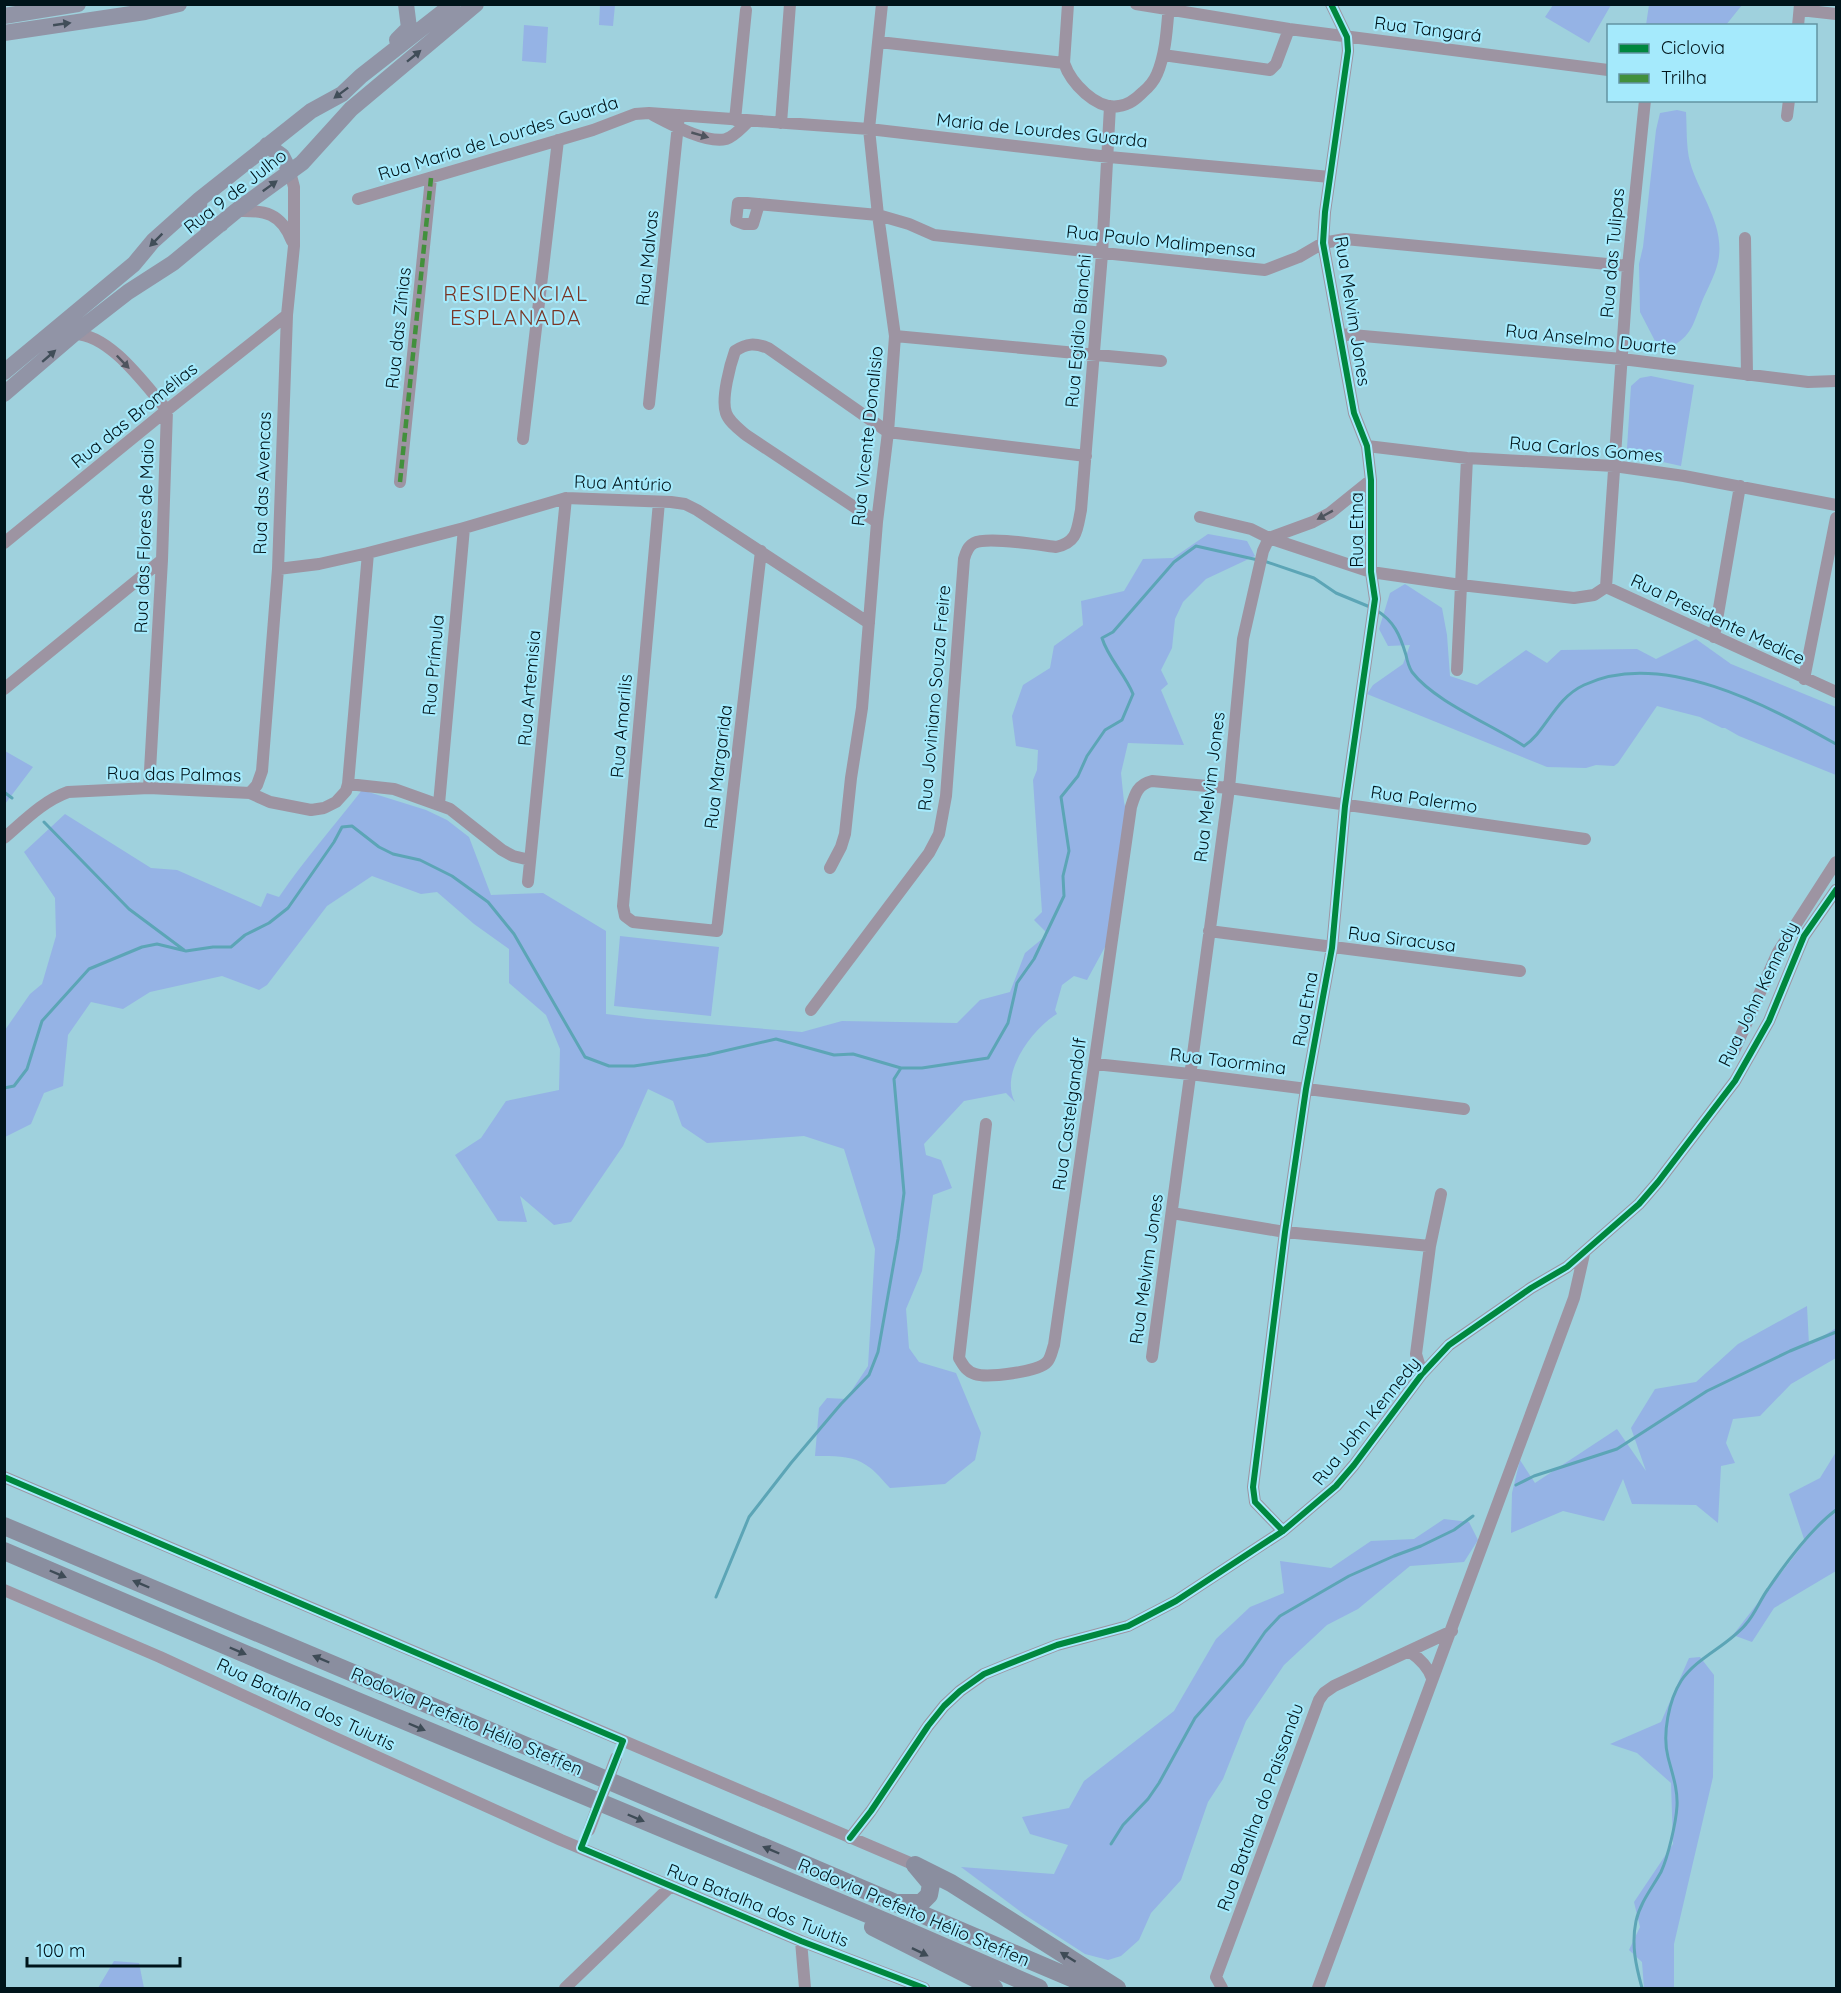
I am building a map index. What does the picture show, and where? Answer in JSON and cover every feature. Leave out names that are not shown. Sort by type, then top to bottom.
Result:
[{"type":"highway","name":"Rodovia Prefeito Hélio Steffen","points":[[4,1524],[1095,1989]]},
{"type":"highway","name":"Rodovia Prefeito Hélio Steffen","points":[[4,1551],[901,1928],[1039,1989]]},
{"type":"highway","points":[[892,1902],[921,1903],[929,1895],[931,1884],[915,1865]]},
{"type":"highway","points":[[915,1865],[951,1883],[1117,1989]]},
{"type":"highway","points":[[814,1893],[887,1936],[994,1989]]},
{"type":"main road","points":[[4,16],[78,4]]},
{"type":"main road","points":[[4,33],[146,12],[179,4]]},
{"type":"main road","points":[[361,76],[409,28],[406,4]]},
{"type":"main road","name":"Rua 9 de Julho","points":[[4,372],[134,264],[153,242],[200,199],[311,111],[342,94],[361,76],[453,4]]},
{"type":"main road","name":"Rua 9 de Julho","points":[[4,394],[74,334],[128,292],[184,255],[236,210],[302,163],[351,109],[476,4]]},
{"type":"main road","points":[[267,145],[282,156],[290,172]]},
{"type":"main road","points":[[200,199],[198,212],[201,221],[221,224]]},
{"type":"street","points":[[781,123],[790,4]]},
{"type":"street","name":"Rua Vicente Donalisio","points":[[830,868],[841,848],[845,834],[862,708],[895,336],[869,129],[882,4]]},
{"type":"street","points":[[1068,4],[1064,63],[1074,81],[1085,93],[1110,106],[1120,106],[1131,102],[1147,89],[1157,74],[1163,55],[1169,7]]},
{"type":"street","name":"Rua Tangará","points":[[1136,4],[1169,7],[1289,29],[1607,70]]},
{"type":"street","name":"Rua Melvim Jones","points":[[1331,4],[1347,37],[1348,51],[1323,243],[1354,413],[1367,446],[1371,480]]},
{"type":"street","points":[[1798,24],[1800,7],[1836,14]]},
{"type":"street","points":[[735,120],[746,10]]},
{"type":"street","points":[[1163,55],[1270,70],[1276,64],[1289,29]]},
{"type":"street","points":[[879,42],[1064,63]]},
{"type":"street","name":"Rua das Tulipas","points":[[1606,588],[1628,266],[1645,102]]},
{"type":"street","points":[[1788,116],[1789,102]]},
{"type":"street","name":"Rua Egidio Bianchi","points":[[986,540],[1056,547],[1066,545],[1073,540],[1077,530],[1086,456],[1102,254],[1110,106]]},
{"type":"street","points":[[649,113],[678,129],[724,139],[732,136],[749,121]]},
{"type":"street","name":"Rua Maria de Lourdes Guarda","points":[[358,199],[558,140],[635,114],[649,113],[749,121]]},
{"type":"street","name":"Rua Malvas","points":[[650,404],[680,115]]},
{"type":"street","name":"Maria de Lourdes Guarda","points":[[749,121],[869,129],[1109,157],[1330,177]]},
{"type":"street","points":[[523,439],[558,140]]},
{"type":"street","name":"Rua das Avencas","points":[[250,793],[257,784],[262,771],[278,569],[287,315],[294,246],[294,187],[290,172]]},
{"type":"street","name":"Rua das Zínias","points":[[400,482],[431,178]]},
{"type":"street","name":"Rua Paulo Malimpensa","points":[[759,204],[878,215],[909,224],[934,235],[1265,270],[1299,257],[1323,243],[1345,239],[1628,266]]},
{"type":"street","points":[[236,210],[261,211],[269,214],[287,229],[294,246]]},
{"type":"street","points":[[1745,238],[1747,375]]},
{"type":"street","name":"Rua das Bromélias","points":[[4,543],[287,315]]},
{"type":"street","points":[[74,334],[89,336],[106,344],[167,410]]},
{"type":"street","name":"Rua Anselmo Duarte","points":[[1341,334],[1622,359],[1808,382],[1836,381]]},
{"type":"street","points":[[895,336],[1161,361]]},
{"type":"street","points":[[877,522],[746,435],[732,423],[726,414],[725,398],[735,351],[744,345],[757,344],[768,348],[888,432],[1086,456]]},
{"type":"street","name":"Rua das Flores de Maio","points":[[149,788],[162,560],[167,410]]},
{"type":"street","name":"Rua Carlos Gomes","points":[[1367,446],[1467,458],[1614,466],[1740,486],[1836,505]]},
{"type":"street","points":[[1457,670],[1467,458]]},
{"type":"street","points":[[1269,538],[1313,522],[1330,513],[1371,480]]},
{"type":"street","name":"Rua Etna","points":[[1283,1531],[1255,1502],[1253,1487],[1285,1232],[1306,1089],[1332,948],[1346,806],[1375,599],[1371,572],[1371,480]]},
{"type":"street","points":[[1714,637],[1740,486]]},
{"type":"street","name":"Rua Antúrio","points":[[278,569],[320,564],[368,554],[566,498],[685,504],[761,550],[869,624]]},
{"type":"street","name":"Rua Artemisia","points":[[528,882],[566,498]]},
{"type":"street","name":"Rua Amarilis","points":[[659,502],[623,906],[625,916],[629,920],[661,926]]},
{"type":"street","name":"Rua Presidente Medice","points":[[1200,517],[1239,526],[1371,572],[1574,598],[1594,595],[1606,588],[1836,692]]},
{"type":"street","points":[[1804,679],[1836,518]]},
{"type":"street","name":"Rua Prímula","points":[[439,804],[464,528]]},
{"type":"street","name":"Rua Melvim Jones","points":[[1152,1358],[1229,788],[1243,639],[1263,551],[1269,538]]},
{"type":"street","name":"Rua Joviniano Souza Freire","points":[[811,1010],[929,853],[939,834],[947,786],[964,559],[968,549],[974,543],[986,540]]},
{"type":"street","name":"Rua Margarida","points":[[661,926],[717,932],[761,550]]},
{"type":"street","points":[[250,793],[270,802],[311,810],[324,808],[336,802],[346,791],[368,554]]},
{"type":"street","points":[[4,689],[162,560]]},
{"type":"street","name":"Rua Palermo","points":[[1152,781],[1229,788],[1585,839]]},
{"type":"street","name":"Rua Castelgandolf","points":[[986,1124],[958,1358],[964,1368],[973,1374],[987,1376],[1038,1368],[1048,1362],[1054,1345],[1131,807],[1138,788],[1152,781]]},
{"type":"street","points":[[348,784],[394,789],[439,804],[459,815],[502,850],[513,856],[530,860]]},
{"type":"street","name":"Rua das Palmas","points":[[4,838],[56,796],[68,792],[149,788],[232,794],[250,793]]},
{"type":"street","points":[[1734,1051],[1783,944],[1836,862]]},
{"type":"street","name":"Rua John Kennedy","points":[[850,1838],[871,1811],[928,1726],[960,1691],[984,1674],[1057,1645],[1128,1626],[1224,1572],[1283,1531],[1342,1479],[1422,1374],[1449,1345],[1584,1254],[1639,1204],[1735,1081],[1752,1054],[1769,1022],[1804,936],[1836,890]]},
{"type":"street","name":"Rua Siracusa","points":[[1209,931],[1520,971]]},
{"type":"street","name":"Rua Taormina","points":[[1095,1064],[1464,1109]]},
{"type":"street","points":[[1422,1374],[1416,1354],[1430,1245],[1441,1194]]},
{"type":"street","points":[[1172,1213],[1285,1232],[1430,1245]]},
{"type":"street","points":[[1318,1989],[1574,1298],[1584,1254]]},
{"type":"street","points":[[4,1477],[915,1865]]},
{"type":"street","name":"Rua Batalha dos Tuiutis","points":[[4,1590],[160,1657],[581,1848],[801,1941],[924,1989]]},
{"type":"street","name":"Rua Batalha do Paissandu","points":[[1222,1989],[1216,1977],[1319,1700],[1334,1686],[1452,1631]]},
{"type":"street","points":[[1408,1651],[1423,1663],[1430,1671],[1432,1678]]},
{"type":"street","points":[[581,1848],[623,1741]]},
{"type":"street","points":[[565,1989],[671,1886]]},
{"type":"street","points":[[791,1989],[805,1987],[801,1941]]},
{"type":"shaded area","points":[[1649,4],[1742,5],[1727,24],[1646,24]]},
{"type":"shaded area","points":[[600,5],[615,5],[613,26],[599,25]]},
{"type":"shaded area","points":[[1553,5],[1611,5],[1589,43],[1545,17]]},
{"type":"shaded area","points":[[524,25],[548,27],[546,63],[522,61]]},
{"type":"shaded area","points":[[1677,110],[1686,112],[1690,162],[1715,223],[1719,248],[1715,273],[1693,324],[1683,339],[1671,347],[1655,341],[1640,312],[1639,264],[1660,113]]},
{"type":"shaded area","points":[[1651,376],[1694,385],[1681,466],[1636,456],[1627,448],[1631,386],[1640,378]]},
{"type":"shaded area","points":[[1208,534],[1247,541],[1255,556],[1206,579],[1183,602],[1175,619],[1172,648],[1161,670],[1168,684],[1161,690],[1184,745],[1128,743],[1121,773],[1124,802],[1131,833],[1118,923],[1087,980],[1074,976],[1062,985],[1055,1010],[1057,1014],[1038,1030],[1021,1052],[1011,1078],[1011,1090],[1015,1102],[1006,1093],[964,1101],[924,1144],[926,1155],[941,1160],[952,1188],[933,1195],[922,1271],[906,1309],[909,1348],[919,1362],[956,1373],[981,1433],[975,1460],[945,1484],[890,1488],[873,1470],[855,1459],[815,1456],[819,1408],[827,1398],[846,1399],[868,1366],[875,1249],[844,1149],[804,1136],[707,1143],[682,1126],[673,1101],[648,1089],[623,1146],[571,1222],[554,1225],[520,1196],[527,1222],[498,1221],[455,1155],[481,1138],[506,1101],[559,1090],[560,1049],[546,1015],[509,983],[509,949],[474,924],[437,892],[421,894],[372,876],[327,906],[267,985],[259,990],[222,976],[150,992],[123,1009],[91,1002],[68,1035],[63,1086],[44,1093],[31,1124],[5,1137],[5,1030],[30,994],[42,984],[56,936],[55,898],[24,852],[65,814],[151,868],[177,870],[261,907],[267,893],[279,897],[362,790],[426,810],[447,820],[469,837],[491,895],[543,893],[606,931],[606,1014],[802,1032],[842,1021],[957,1023],[980,1000],[1010,992],[1025,953],[1048,934],[1034,920],[1042,912],[1033,780],[1037,770],[1038,750],[1016,746],[1012,716],[1023,685],[1050,668],[1054,646],[1083,625],[1081,601],[1124,591],[1143,559],[1173,558]]},
{"type":"shaded area","points":[[1405,584],[1442,608],[1447,635],[1450,676],[1477,685],[1526,650],[1547,663],[1561,650],[1637,649],[1656,659],[1696,639],[1731,664],[1836,707],[1836,775],[1739,736],[1700,717],[1657,706],[1614,766],[1547,767],[1367,694],[1373,685],[1403,664],[1410,645],[1388,646],[1379,629],[1390,593]]},
{"type":"shaded area","points":[[5,751],[33,767],[5,804]]},
{"type":"shaded area","points":[[620,936],[719,947],[711,1016],[614,1006]]},
{"type":"shaded area","points":[[1807,1306],[1809,1345],[1836,1328],[1836,1358],[1791,1384],[1760,1416],[1733,1419],[1726,1443],[1735,1463],[1721,1466],[1718,1523],[1696,1505],[1632,1504],[1623,1479],[1604,1521],[1563,1511],[1511,1533],[1512,1493],[1520,1460],[1535,1483],[1617,1429],[1646,1471],[1631,1428],[1655,1389],[1696,1382],[1738,1344]]},
{"type":"shaded area","points":[[1836,1452],[1836,1571],[1774,1608],[1752,1642],[1733,1635],[1805,1542],[1789,1494],[1820,1478]]},
{"type":"shaded area","points":[[1444,1519],[1469,1522],[1478,1540],[1464,1562],[1410,1566],[1358,1609],[1327,1625],[1284,1665],[1246,1721],[1223,1779],[1208,1802],[1181,1880],[1151,1913],[1139,1940],[1121,1956],[1108,1960],[1085,1954],[1025,1915],[961,1867],[1054,1874],[1068,1845],[1030,1834],[1022,1817],[1069,1808],[1084,1781],[1174,1711],[1216,1639],[1250,1607],[1284,1593],[1280,1561],[1331,1568],[1371,1541],[1414,1539]]},
{"type":"shaded area","points":[[1700,1657],[1714,1675],[1713,1777],[1674,1944],[1674,1988],[1644,1988],[1642,1962],[1629,1950],[1640,1927],[1634,1902],[1673,1844],[1671,1783],[1637,1753],[1610,1744],[1661,1722],[1689,1658]]},
{"type":"shaded area","points":[[114,1961],[139,1963],[144,1988],[98,1988]]},
{"type":"waterway","points":[[4,1088],[14,1086],[27,1069],[42,1021],[89,969],[142,947],[157,944],[186,951],[231,947],[245,935],[269,923],[288,908],[342,827],[352,826],[379,847],[393,854],[420,860],[452,876],[488,902],[514,934],[585,1057],[609,1066],[634,1066],[707,1055],[776,1039],[834,1055],[853,1054],[901,1068],[922,1068],[988,1058],[1008,1023],[1017,983],[1034,959],[1064,896],[1063,876],[1069,851],[1061,797],[1078,776],[1087,756],[1105,730],[1122,720],[1133,694],[1102,638],[1113,632],[1174,562],[1196,546],[1258,560]]},
{"type":"waterway","points":[[1264,561],[1314,578],[1336,593],[1370,607]]},
{"type":"waterway","points":[[1376,610],[1396,629],[1408,664],[1422,683],[1449,703],[1524,746],[1538,733],[1565,698],[1584,685],[1614,675],[1646,673],[1680,677],[1714,686],[1779,714],[1836,744]]},
{"type":"waterway","points":[[4,792],[12,798]]},
{"type":"waterway","points":[[44,822],[129,909],[184,950]]},
{"type":"waterway","points":[[716,1597],[749,1517],[791,1463],[869,1375],[878,1352],[904,1193],[894,1079],[901,1068]]},
{"type":"waterway","points":[[1516,1485],[1534,1476],[1617,1449],[1707,1391],[1790,1351],[1836,1332]]},
{"type":"waterway","points":[[1642,1988],[1634,1947],[1636,1921],[1643,1902],[1664,1866],[1677,1806],[1677,1793],[1666,1748],[1666,1728],[1673,1698],[1681,1681],[1695,1665],[1739,1632],[1746,1624],[1765,1593],[1808,1536],[1836,1510]]},
{"type":"waterway","points":[[1111,1844],[1123,1825],[1148,1799],[1159,1783],[1195,1718],[1243,1664],[1265,1632],[1280,1616],[1349,1576],[1421,1546],[1454,1530],[1473,1516]]},
{"type":"marked path","points":[[400,482],[431,178]]},
{"type":"cycle path","points":[[1283,1531],[1255,1502],[1253,1487],[1285,1232],[1306,1089],[1332,948],[1345,806],[1375,599],[1371,572],[1371,480],[1367,446],[1354,413],[1323,243],[1325,212],[1348,51],[1347,37],[1331,4]]},
{"type":"cycle path","points":[[850,1838],[871,1811],[928,1726],[960,1691],[984,1674],[1057,1645],[1128,1626],[1176,1601],[1283,1531],[1336,1486],[1422,1374],[1449,1345],[1531,1288],[1567,1267],[1639,1204],[1735,1081],[1769,1021],[1804,936],[1836,890]]},
{"type":"cycle path","points":[[4,1477],[623,1741],[581,1848],[801,1941],[924,1988]]},
{"type":"district","name":"RESIDENCIAL ESPLANADA","points":[[516,305]]}]
